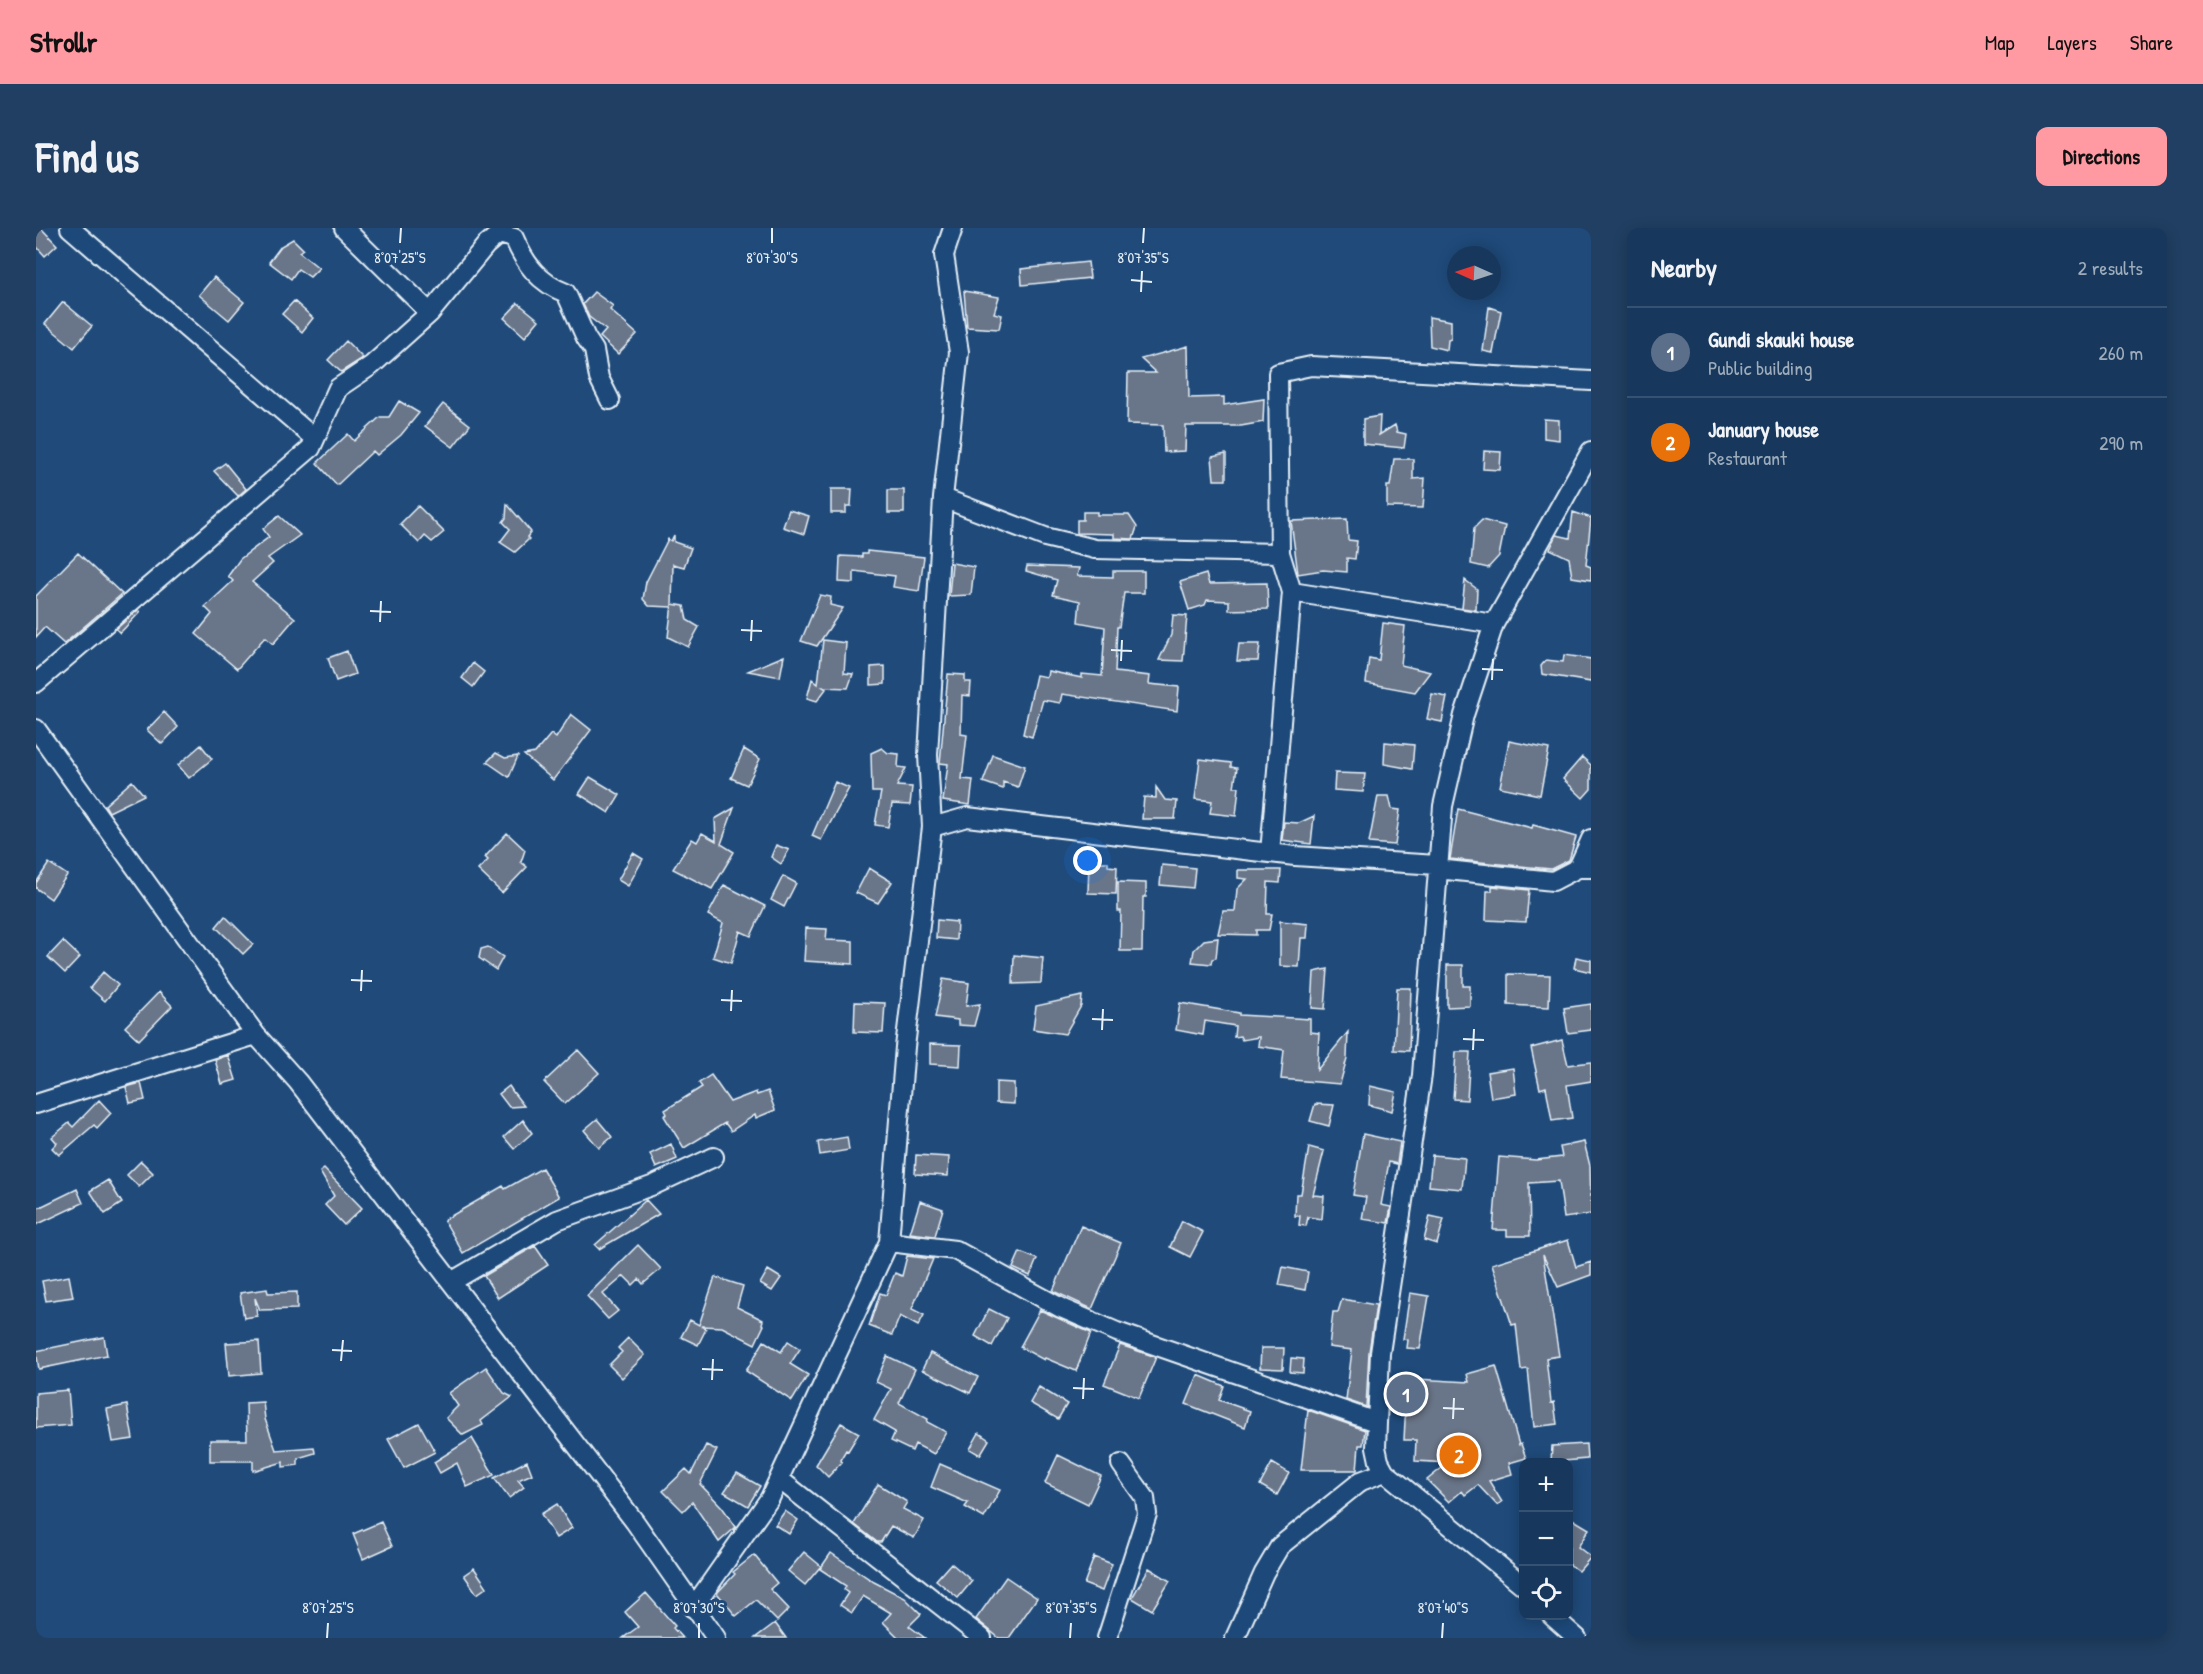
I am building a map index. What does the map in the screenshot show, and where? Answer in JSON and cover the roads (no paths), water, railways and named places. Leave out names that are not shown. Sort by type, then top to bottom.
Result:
[{"type":"street","points":[[70,228],[315,439],[311,448]]},
{"type":"street","points":[[344,228],[430,313]]},
{"type":"street","points":[[693,1608],[770,1498],[889,1242],[905,1047],[932,827],[928,755],[943,498],[959,352],[944,255],[953,228]]},
{"type":"street","points":[[36,683],[311,448],[338,388],[372,365],[430,313],[486,245],[499,234],[514,238],[534,274],[552,288],[566,293],[586,338],[594,350],[599,378],[610,400]]},
{"type":"street","points":[[1270,853],[1292,592],[1280,553],[1278,373],[1311,366],[1591,381]]},
{"type":"street","points":[[1519,1582],[1385,1472],[1378,1461],[1376,1422],[1380,1353],[1422,1075],[1443,806],[1461,726],[1494,624],[1591,451]]},
{"type":"street","points":[[943,498],[1045,537],[1095,549],[1280,553]]},
{"type":"street","points":[[1292,592],[1494,624]]},
{"type":"street","points":[[36,729],[256,1035],[298,1082],[635,1522],[716,1638]]},
{"type":"street","points":[[932,827],[967,817],[1270,853],[1437,867],[1553,881],[1584,868],[1591,839]]},
{"type":"street","points":[[36,1104],[256,1035]]},
{"type":"street","points":[[451,1282],[557,1220],[654,1185],[714,1157]]},
{"type":"street","points":[[889,1242],[955,1250],[1061,1308],[1117,1332],[1376,1422]]},
{"type":"street","points":[[1107,1638],[1147,1514],[1145,1498],[1121,1464]]},
{"type":"street","points":[[1235,1638],[1263,1574],[1280,1546],[1361,1481],[1385,1472]]},
{"type":"street","points":[[779,1479],[982,1638]]},
{"type":"street","points":[[1557,1620],[1577,1638]]},
{"type":"place","name":"Gundi skauki house","points":[[1406,1394]]},
{"type":"place","name":"January house","points":[[1459,1455]]}]
